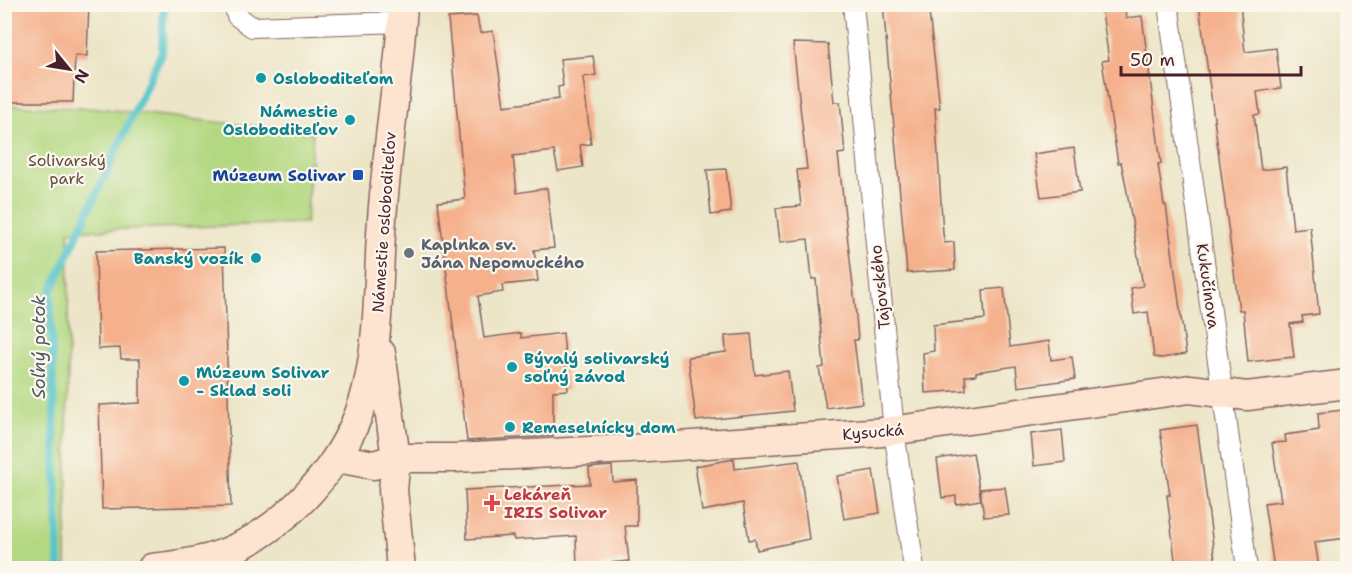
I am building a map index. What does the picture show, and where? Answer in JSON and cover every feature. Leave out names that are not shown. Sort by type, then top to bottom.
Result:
[{"type":"street","points":[[234,4],[237,16],[252,27],[300,25],[403,13]]},
{"type":"street","name":"Tajovského","points":[[853,4],[894,431],[914,568]]},
{"type":"street","name":"Kukučínova","points":[[1168,4],[1247,568]]},
{"type":"street","name":"Námestie osloboditeľov","points":[[152,568],[211,557],[252,538],[309,492],[343,447],[362,408],[377,325],[381,238],[403,13]]},
{"type":"street","points":[[377,325],[396,458],[393,490],[401,568]]},
{"type":"street","name":"Kysucká","points":[[396,458],[455,458],[648,448],[894,431],[1190,389],[1222,391],[1247,396],[1347,384]]},
{"type":"street","points":[[343,447],[375,444],[396,458]]},
{"type":"green space","name":"Solivarský park","points":[[5,105],[104,109],[313,133],[306,223],[69,231],[66,568],[5,568]]},
{"type":"building","points":[[4,4],[89,4],[87,56],[75,56],[73,102],[7,102],[8,94],[4,94]]},
{"type":"building","points":[[883,4],[928,4],[940,108],[935,108],[943,234],[945,243],[954,242],[955,270],[907,273]]},
{"type":"building","points":[[1199,4],[1240,4],[1245,52],[1276,48],[1281,88],[1257,92],[1260,114],[1254,115],[1261,170],[1286,167],[1293,229],[1310,227],[1319,314],[1302,316],[1303,322],[1290,324],[1294,357],[1248,362],[1243,310],[1239,310]]},
{"type":"building","points":[[1125,10],[1126,18],[1142,16],[1161,164],[1158,164],[1164,205],[1166,205],[1186,354],[1162,358],[1154,357],[1148,312],[1134,314],[1131,288],[1143,286],[1126,186],[1121,162],[1118,163],[1102,61],[1109,60],[1102,12]]},
{"type":"building","points":[[477,16],[480,33],[493,31],[504,106],[559,99],[558,87],[563,86],[560,59],[593,56],[596,75],[583,77],[591,144],[580,145],[583,167],[558,171],[554,151],[513,156],[517,193],[547,188],[554,248],[534,250],[538,281],[502,285],[503,292],[478,296],[484,338],[521,333],[521,338],[563,333],[568,390],[553,391],[553,436],[467,441],[438,202],[465,199],[448,18]]},
{"type":"building","points":[[793,43],[828,44],[834,102],[840,102],[845,153],[838,154],[855,304],[858,340],[854,340],[862,403],[826,408],[819,368],[824,367],[816,279],[812,279],[808,239],[780,242],[776,208],[801,206],[797,170],[807,169]]},
{"type":"building","points":[[1074,148],[1080,192],[1041,197],[1034,154]]},
{"type":"building","points":[[726,169],[731,212],[711,215],[707,170]]},
{"type":"building","name":"Múzeum Solivar - Sklad soli","points":[[224,248],[231,506],[102,509],[99,405],[140,403],[140,359],[121,359],[120,348],[98,349],[96,251]]},
{"type":"building","points":[[1004,288],[1010,347],[1049,341],[1051,360],[1072,357],[1075,379],[1018,387],[1016,366],[976,372],[976,375],[965,376],[966,390],[925,393],[923,353],[934,351],[933,325],[985,319],[983,290]]},
{"type":"building","points":[[751,334],[755,375],[788,371],[793,411],[696,421],[688,357],[726,352],[725,336]]},
{"type":"building","points":[[1343,410],[1347,453],[1347,538],[1315,542],[1319,568],[1274,568],[1264,503],[1281,501],[1272,443],[1286,442],[1285,435],[1319,430],[1318,413]]},
{"type":"building","points":[[1197,425],[1216,568],[1176,568],[1167,495],[1170,495],[1160,430]]},
{"type":"building","points":[[1062,430],[1065,462],[1034,466],[1031,434]]},
{"type":"building","points":[[973,453],[981,500],[956,504],[956,496],[942,498],[937,459]]},
{"type":"building","points":[[734,459],[735,469],[799,461],[809,539],[757,550],[755,539],[749,540],[743,503],[702,511],[695,466]]},
{"type":"building","points":[[612,466],[613,482],[637,480],[637,526],[625,526],[629,561],[599,564],[600,568],[577,568],[576,536],[514,540],[513,536],[467,539],[465,490],[590,484],[589,468]]},
{"type":"building","points":[[873,470],[880,513],[844,519],[837,476]]},
{"type":"building","points":[[1005,487],[1009,515],[984,517],[980,489]]},
{"type":"waterway","name":"Soľný potok","points":[[59,568],[50,294],[162,52],[164,4]]},
{"type":"place","name":"Osloboditeľom","points":[[261,78]]},
{"type":"place","name":"Námestie Osloboditeľov","points":[[350,120]]},
{"type":"place","name":"Múzeum Solivar","points":[[358,175]]},
{"type":"place","name":"Kaplnka sv. Jána Nepomuckého","points":[[409,253]]},
{"type":"place","name":"Banský vozík","points":[[256,258]]},
{"type":"place","name":"Bývalý solivarský soľný závod","points":[[512,367]]},
{"type":"place","name":"Múzeum Solivar - Sklad soli","points":[[184,381]]},
{"type":"place","name":"Remeselnícky dom","points":[[510,427]]},
{"type":"place","name":"Lekáreň IRIS Solivar","points":[[492,503]]}]
